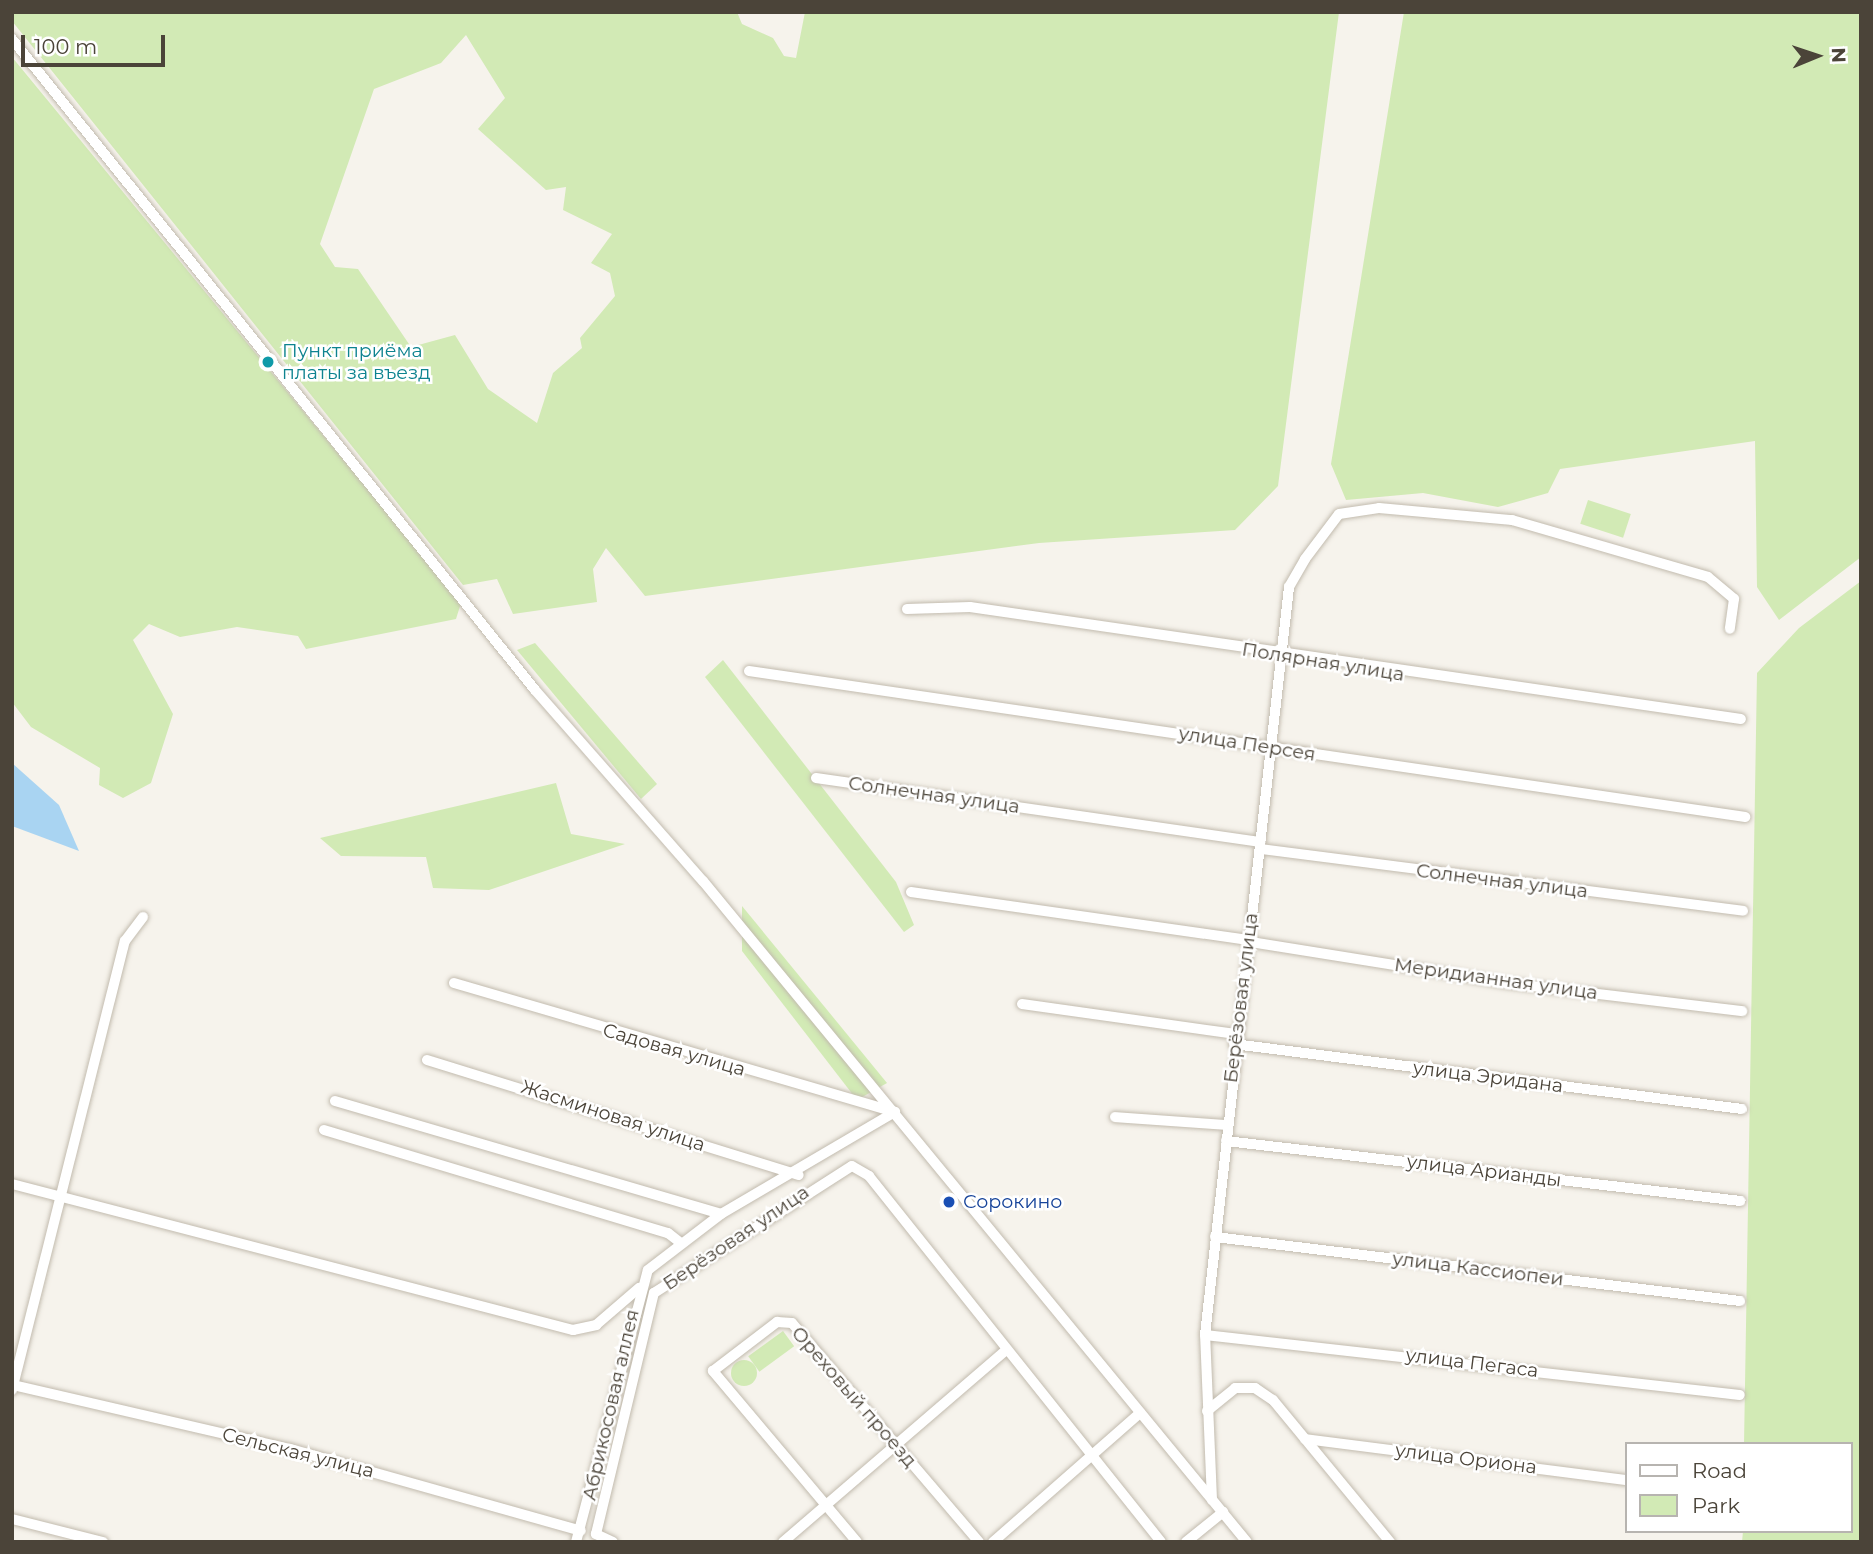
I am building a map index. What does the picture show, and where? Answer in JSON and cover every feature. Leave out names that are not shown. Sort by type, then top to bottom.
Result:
[{"type":"street","points":[[12,40],[535,690],[895,1112],[1247,1542]]},
{"type":"street","name":"Берёзовая улица","points":[[1212,1500],[1205,1335],[1235,1039],[1249,941],[1289,587],[1339,514],[1380,508],[1512,520],[1708,577],[1734,599],[1730,629]]},
{"type":"street","name":"Полярная улица","points":[[907,609],[970,607],[1282,656],[1741,719]]},
{"type":"street","name":"улица Персея","points":[[749,671],[1745,817]]},
{"type":"street","name":"Солнечная улица","points":[[816,778],[1260,846],[1743,911]]},
{"type":"street","name":"Меридианная улица","points":[[911,892],[1249,941],[1506,983],[1742,1011]]},
{"type":"street","points":[[13,1388],[125,941],[143,917]]},
{"type":"street","name":"Садовая улица","points":[[454,983],[895,1112]]},
{"type":"street","name":"улица Эридана","points":[[1022,1004],[1235,1039],[1742,1109]]},
{"type":"street","name":"Жасминовая улица","points":[[428,1060],[799,1175]]},
{"type":"street","points":[[335,1101],[721,1214]]},
{"type":"street","name":"Абрикосовая аллея","points":[[578,1536],[639,1288],[648,1270],[721,1214],[799,1175],[895,1112]]},
{"type":"street","points":[[1115,1117],[1227,1125]]},
{"type":"street","points":[[324,1130],[668,1233],[681,1243]]},
{"type":"street","name":"улица Арианды","points":[[1226,1141],[1741,1201]]},
{"type":"street","name":"Берёзовая улица","points":[[613,1542],[596,1534],[654,1293],[842,1168],[860,1168],[870,1176],[1161,1542]]},
{"type":"street","points":[[12,1184],[573,1330],[596,1325],[639,1288]]},
{"type":"street","name":"улица Кассиопеи","points":[[1215,1237],[1740,1301]]},
{"type":"street","name":"Ореховый проезд","points":[[827,1505],[713,1371],[777,1322],[792,1323],[979,1542]]},
{"type":"street","name":"улица Пегаса","points":[[1205,1335],[1740,1395]]},
{"type":"street","points":[[783,1542],[898,1446],[1006,1350]]},
{"type":"street","name":"Сельская улица","points":[[13,1388],[290,1449],[578,1536]]},
{"type":"street","points":[[1207,1411],[1235,1388],[1255,1388],[1305,1439],[1390,1542]]},
{"type":"street","points":[[993,1542],[1140,1413]]},
{"type":"street","name":"улица Ориона","points":[[1305,1439],[1624,1480]]},
{"type":"street","points":[[827,1505],[857,1542]]},
{"type":"street","points":[[1186,1542],[1223,1512]]},
{"type":"street","points":[[12,1519],[103,1542]]},
{"type":"green space","points":[[12,12],[737,12],[742,24],[773,38],[784,56],[796,58],[805,12],[1339,12],[1278,486],[1235,530],[1039,543],[645,596],[606,548],[593,569],[597,602],[513,614],[497,579],[463,585],[12,21]],"holes":[[[466,35],[505,98],[478,129],[546,190],[566,187],[563,210],[612,234],[591,263],[610,273],[615,296],[580,338],[582,348],[553,373],[537,423],[488,389],[455,335],[411,347],[358,269],[335,267],[320,244],[374,89],[441,63]]]},
{"type":"green space","points":[[1404,12],[1861,12],[1861,557],[1779,620],[1757,587],[1755,441],[1560,469],[1548,493],[1498,507],[1423,493],[1346,500],[1331,464]]},
{"type":"green space","points":[[12,57],[461,603],[456,619],[306,649],[298,636],[237,627],[180,637],[149,624],[133,640],[173,714],[151,783],[123,798],[99,785],[100,768],[31,727],[12,702]]},
{"type":"green space","points":[[1588,500],[1631,514],[1623,538],[1580,524]]},
{"type":"green space","points":[[1861,581],[1861,1542],[1742,1542],[1743,1533],[1852,1533],[1852,1442],[1744,1442],[1757,673],[1799,628]]},
{"type":"green space","points":[[535,643],[657,784],[641,799],[517,650]]},
{"type":"green space","points":[[723,660],[896,882],[914,925],[904,932],[705,677]]},
{"type":"green space","points":[[556,783],[571,834],[625,844],[489,890],[433,888],[426,857],[341,856],[320,838]]},
{"type":"green space","points":[[742,906],[887,1083],[857,1100],[742,951]]},
{"type":"green space","points":[[783,1331],[794,1346],[759,1372],[748,1356]]},
{"type":"green space","points":[[744,1360],[753,1364],[757,1373],[753,1382],[744,1386],[735,1382],[731,1373],[735,1364]]},
{"type":"water","points":[[12,763],[59,805],[79,851],[12,826]]},
{"type":"place","name":"Пункт приёма платы за въезд","points":[[268,362]]},
{"type":"place","name":"Сорокино","points":[[949,1202]]}]
